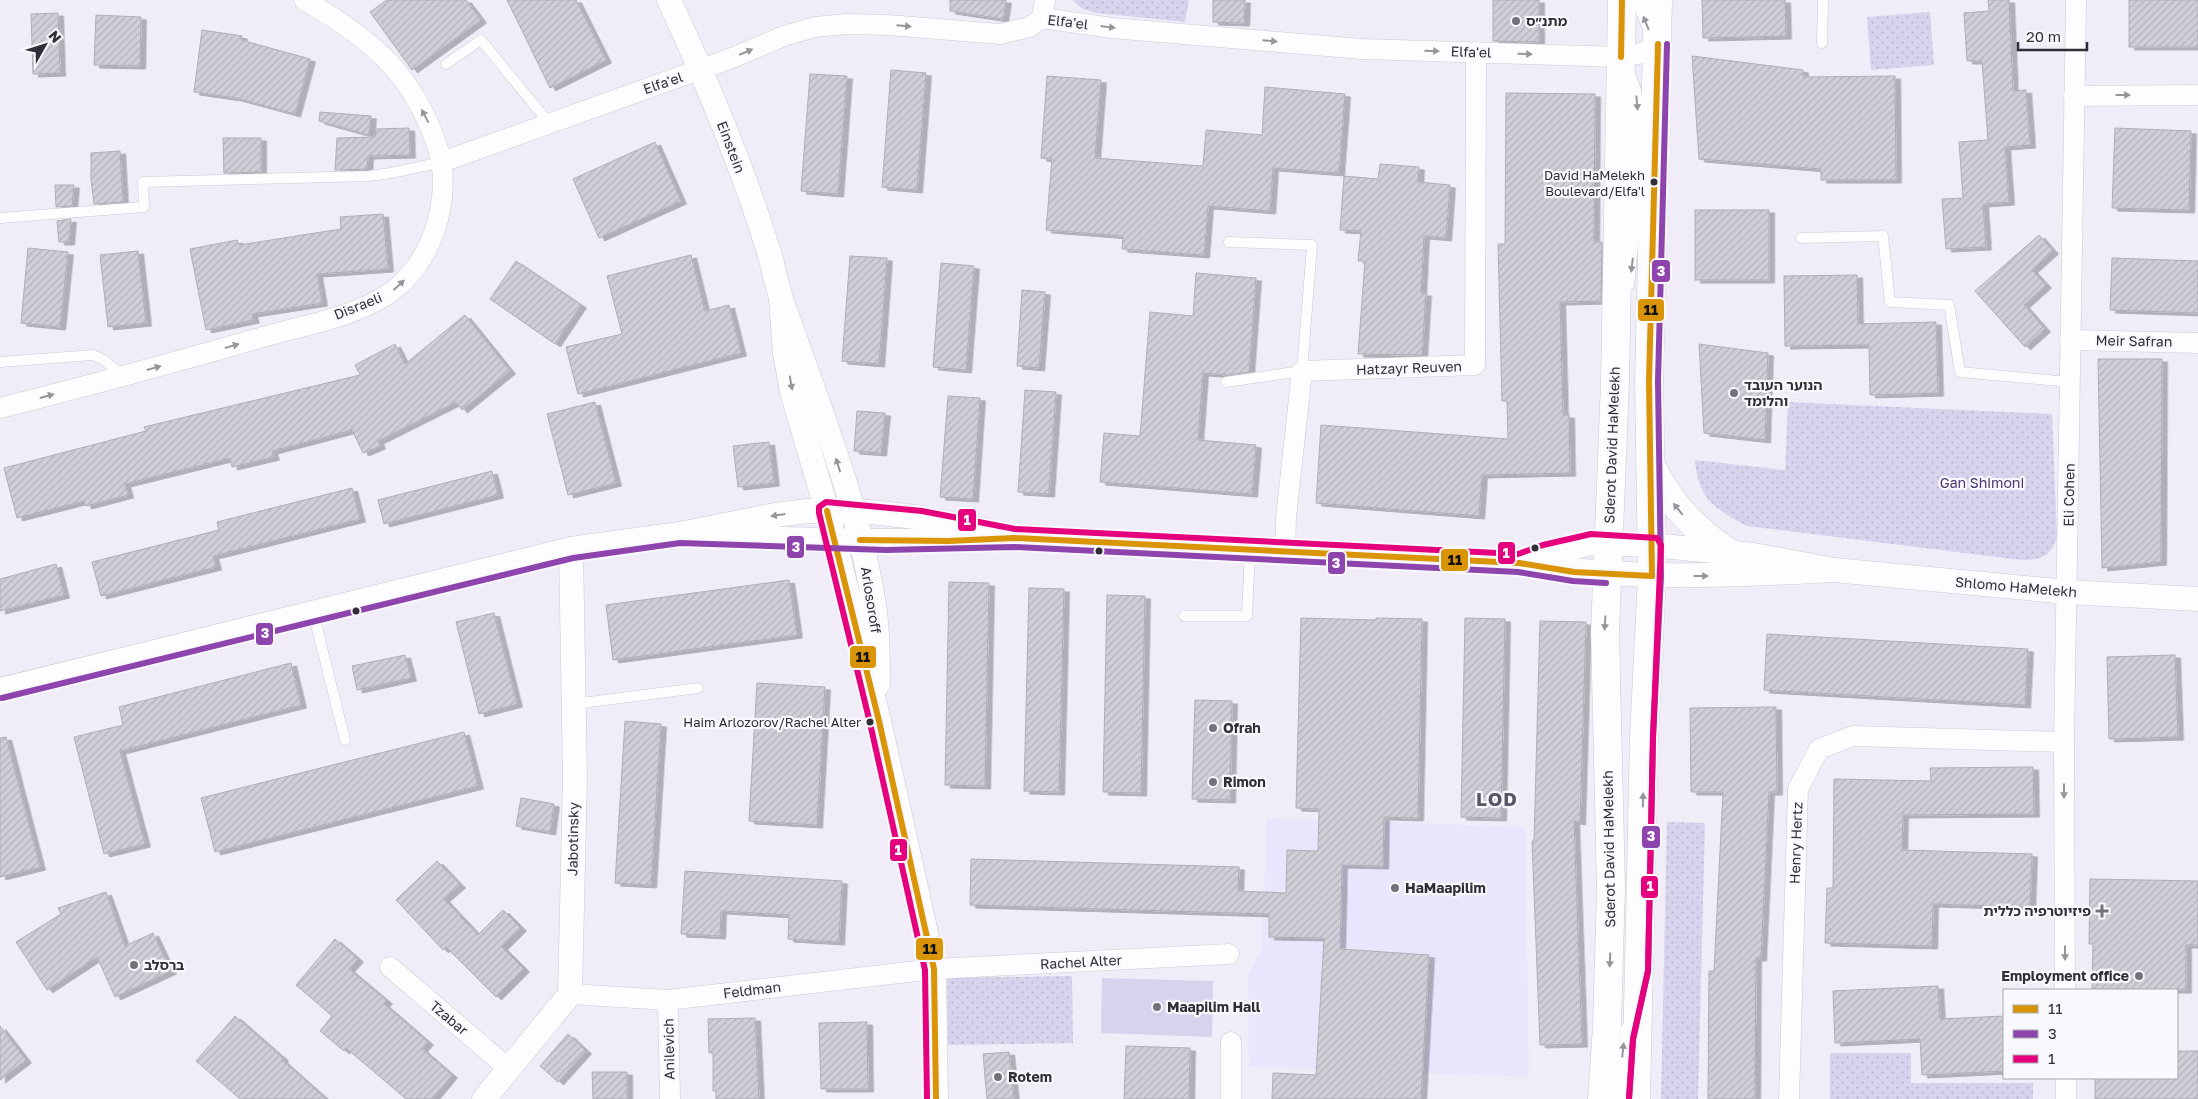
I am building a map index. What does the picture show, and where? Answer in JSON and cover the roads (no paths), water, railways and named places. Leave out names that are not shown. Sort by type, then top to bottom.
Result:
[{"type":"main road","name":"Sderot David HaMelekh","points":[[1602,1099],[1607,1026],[1611,888],[1605,660],[1615,382],[1622,0]]},
{"type":"main road","points":[[1636,1099],[1644,727],[1652,576],[1650,381],[1658,0]]},
{"type":"main road","points":[[1651,466],[1667,495],[1682,514],[1710,540],[1728,552]]},
{"type":"street","name":"Disraeli","points":[[0,408],[123,377],[344,314],[390,294],[411,272],[429,242],[438,219],[443,191],[442,162],[433,131],[410,88],[380,51],[345,23],[304,0]]},
{"type":"street","name":"Einstein","points":[[669,0],[730,142],[764,238],[781,300],[826,423],[860,540]]},
{"type":"street","name":"Eli Cohen","points":[[2066,989],[2064,742],[2068,592],[2076,0]]},
{"type":"street","name":"Elfa'el","points":[[442,162],[700,69],[784,36],[815,28],[847,24],[888,25],[1000,34],[1030,27],[1044,9],[1112,28],[1362,49],[1621,57],[1640,54],[1658,44]]},
{"type":"street","name":"Hatzayr Reuven","points":[[1302,371],[1475,365],[1476,52]]},
{"type":"street","points":[[2074,96],[2198,95]]},
{"type":"street","name":"Einstein","points":[[781,300],[792,392],[826,511]]},
{"type":"street","name":"Meir Safran","points":[[2070,340],[2198,343]]},
{"type":"street","points":[[1285,553],[1286,518],[1302,371]]},
{"type":"street","name":"Shlomo HaMelekh","points":[[0,690],[571,548],[680,534],[775,515],[826,511],[916,517],[964,525],[1014,538]]},
{"type":"street","name":"Arlosoroff","points":[[826,511],[879,721],[934,969],[936,1099]]},
{"type":"street","name":"Shlomo HaMelekh","points":[[680,534],[834,540],[948,541],[1014,538],[1250,552],[1519,564],[1607,574],[1652,576],[1745,575],[1834,570]]},
{"type":"street","name":"Arlosoroff","points":[[860,540],[876,614],[879,721]]},
{"type":"street","name":"Shlomo HaMelekh","points":[[1519,564],[1571,547],[1608,544],[1652,545],[1728,552],[1834,570],[2068,592],[2198,599]]},
{"type":"street","name":"Jabotinsky","points":[[570,994],[575,777],[571,548]]},
{"type":"street","name":"Henry Hertz","points":[[1789,1099],[1798,789],[1819,749],[1853,736],[2064,742]]},
{"type":"street","name":"Rachel Alter","points":[[934,969],[1229,954]]},
{"type":"street","name":"Tzabar","points":[[390,967],[509,1068]]},
{"type":"street","name":"Feldman","points":[[570,994],[668,1000],[934,969]]},
{"type":"street","points":[[484,1099],[570,994]]},
{"type":"street","name":"Anilevich","points":[[668,1000],[670,1099]]},
{"type":"street","points":[[1231,1042],[1231,1099]]},
{"type":"street","points":[[2066,1079],[2066,1099]]},
{"type":"lane","points":[[1640,0],[1644,19],[1658,44]]},
{"type":"lane","points":[[1822,43],[1823,0]]},
{"type":"lane","points":[[446,64],[482,40],[549,123]]},
{"type":"lane","points":[[1615,382],[1628,297],[1636,216],[1638,106],[1634,82],[1621,57]]},
{"type":"lane","points":[[0,218],[144,207],[143,182],[369,176],[405,171],[442,162]]},
{"type":"lane","points":[[1801,238],[1883,236],[1890,302],[1948,305],[1960,372],[2070,382]]},
{"type":"lane","points":[[1226,382],[1302,371],[1312,245],[1229,242]]},
{"type":"lane","points":[[0,362],[93,355],[104,360],[123,377]]},
{"type":"lane","points":[[1184,616],[1247,616],[1250,552]]},
{"type":"lane","points":[[313,611],[346,740]]},
{"type":"lane","points":[[574,704],[698,688]]},
{"type":"lane","points":[[1620,1099],[1624,1038],[1639,971]]},
{"type":"place","name":"מתנ״ס","points":[[1516,21]]},
{"type":"place","name":"David HaMelekh Boulevard/Elfa'l","points":[[1654,182]]},
{"type":"place","name":"הנוער העובד והלומד","points":[[1734,393]]},
{"type":"place","name":"Haim Arlozorov/Rachel Alter","points":[[870,722]]},
{"type":"place","name":"Ofrah","points":[[1213,728]]},
{"type":"place","name":"Rimon","points":[[1213,782]]},
{"type":"place","name":"HaMaapilim","points":[[1395,888]]},
{"type":"place","name":"פיזיוטרפיה כללית","points":[[2102,911]]},
{"type":"place","name":"ברסלב","points":[[134,965]]},
{"type":"place","name":"Employment office","points":[[2139,976]]},
{"type":"place","name":"Maapilim Hall","points":[[1157,1007]]},
{"type":"place","name":"Rotem","points":[[998,1077]]},
{"type":"district","name":"LOD","points":[[1497,799]]},
{"type":"park label","name":"Gan Shimoni","points":[[1982,483]]}]
